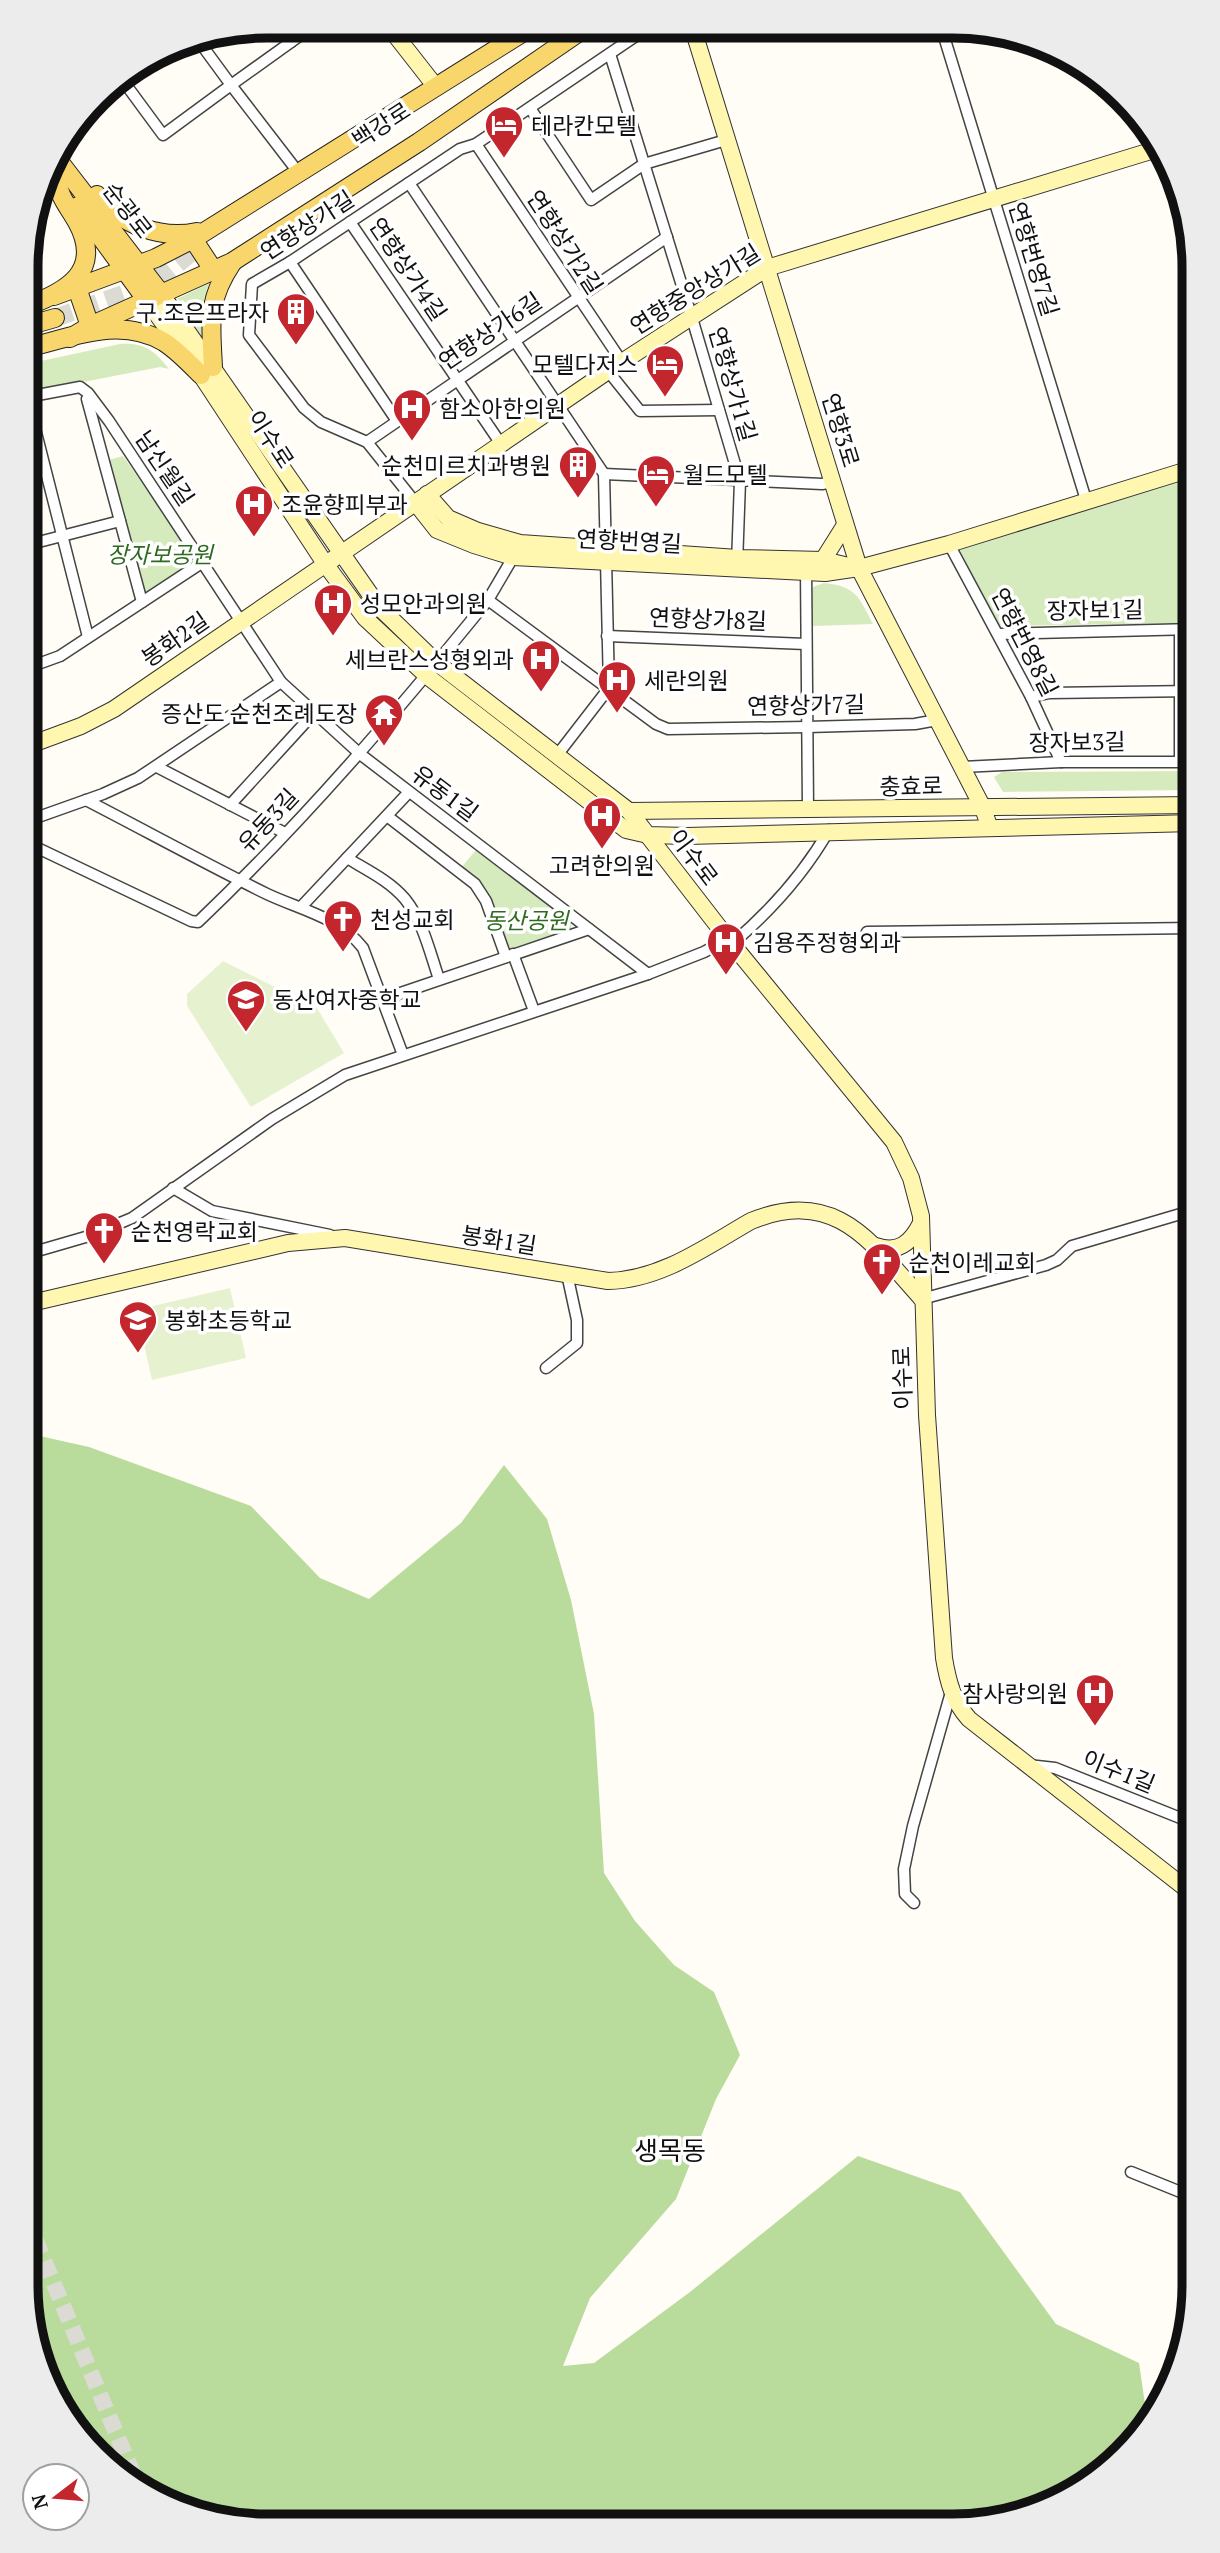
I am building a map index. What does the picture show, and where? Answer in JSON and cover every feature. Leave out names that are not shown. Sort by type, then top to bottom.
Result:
[{"type":"main road","points":[[39,302],[133,267],[201,237],[298,172],[514,38]]},
{"type":"main road","name":"백강로","points":[[201,237],[443,95],[531,38]]},
{"type":"main road","name":"백강로","points":[[221,264],[557,38]]},
{"type":"main road","points":[[70,338],[90,326],[155,299],[221,264],[429,135],[570,38]]},
{"type":"main road","points":[[39,345],[109,328],[129,329],[147,333],[207,371],[212,304],[222,279],[221,264],[201,237],[171,234],[139,226],[104,204],[83,178],[61,169]]},
{"type":"main road","name":"순광로","points":[[60,172],[155,299]]},
{"type":"main road","points":[[54,296],[72,285],[85,253],[80,230],[60,197],[57,177]]},
{"type":"main road","points":[[77,288],[90,326]]},
{"type":"main road","points":[[39,323],[55,318]]},
{"type":"street","points":[[127,87],[163,135],[296,38]]},
{"type":"street","points":[[397,38],[436,88]]},
{"type":"street","name":"연향상가길","points":[[367,442],[321,422],[303,408],[249,335],[252,284],[290,262],[460,149],[476,144],[633,38]]},
{"type":"street","name":"연향3로","points":[[696,38],[859,568],[870,594],[962,766],[989,826]]},
{"type":"street","name":"연향번영7길","points":[[944,38],[1086,500]]},
{"type":"street","points":[[204,48],[298,172]]},
{"type":"street","name":"연향상가1길","points":[[610,54],[740,481],[737,564]]},
{"type":"street","points":[[530,108],[590,200],[644,164],[726,140]]},
{"type":"street","name":"연향상가2길","points":[[476,144],[577,298],[640,411],[719,410]]},
{"type":"street","name":"연향중앙상가길","points":[[342,554],[615,366],[767,268],[1150,151]]},
{"type":"street","points":[[409,183],[604,474],[609,688],[558,754]]},
{"type":"street","name":"연향상가4길","points":[[350,222],[500,444]]},
{"type":"street","name":"연향상가6길","points":[[367,442],[667,237]]},
{"type":"street","points":[[290,262],[397,421]]},
{"type":"street","name":"이수로","points":[[155,299],[379,607],[432,669],[558,754],[628,811],[894,1142],[918,1200],[926,1415],[944,1658],[951,1692],[959,1708],[969,1719],[1181,1885]]},
{"type":"street","name":"이수로","points":[[207,371],[326,565],[365,618],[432,669],[626,830],[648,835]]},
{"type":"street","points":[[39,395],[80,387],[90,404],[142,602]]},
{"type":"street","name":"남신월길","points":[[80,387],[88,393],[108,421],[241,621]]},
{"type":"street","points":[[367,442],[421,498]]},
{"type":"street","points":[[39,447],[88,637]]},
{"type":"street","points":[[604,474],[822,484],[833,482]]},
{"type":"street","name":"연향번영길","points":[[421,498],[437,530],[474,545],[737,564],[859,568],[949,544],[1086,500],[1182,474]]},
{"type":"street","points":[[39,542],[120,521]]},
{"type":"street","points":[[845,525],[824,566],[870,594]]},
{"type":"street","name":"연향번영8길","points":[[949,544],[1031,697],[1061,762]]},
{"type":"street","points":[[488,600],[517,550]]},
{"type":"street","name":"봉화2길","points":[[39,742],[81,726],[114,709],[342,554]]},
{"type":"street","points":[[39,662],[60,656],[203,562]]},
{"type":"street","points":[[806,567],[808,809]]},
{"type":"street","name":"유동3길","points":[[39,849],[198,922],[360,754],[488,600]]},
{"type":"street","name":"연향상가7길","points":[[488,600],[656,724],[668,729],[915,724],[937,720]]},
{"type":"street","name":"유동1길","points":[[241,621],[281,682],[360,754],[648,974]]},
{"type":"street","points":[[1180,630],[1180,762]]},
{"type":"street","name":"장자보1길","points":[[998,634],[1180,630]]},
{"type":"street","name":"연향상가8길","points":[[607,636],[806,644]]},
{"type":"street","points":[[39,817],[138,778],[281,682]]},
{"type":"street","points":[[1031,697],[1049,693],[1181,691]]},
{"type":"street","points":[[230,804],[314,713]]},
{"type":"street","name":"장자보3길","points":[[962,766],[1061,762],[1180,762]]},
{"type":"street","points":[[157,767],[285,833]]},
{"type":"street","points":[[301,907],[410,792]]},
{"type":"street","points":[[86,800],[241,880],[326,918],[353,935],[363,948],[403,1055]]},
{"type":"street","name":"충효로","points":[[628,811],[1182,805]]},
{"type":"street","points":[[387,816],[475,884],[486,901],[534,1011]]},
{"type":"street","name":"충효로","points":[[648,835],[1182,823]]},
{"type":"street","points":[[39,1251],[121,1223],[272,1119],[345,1075],[648,974],[730,941],[758,922],[817,850],[829,830]]},
{"type":"street","points":[[670,863],[669,849],[672,844],[687,836]]},
{"type":"street","points":[[347,858],[387,882],[404,898],[415,913],[439,979]]},
{"type":"street","points":[[867,932],[1182,928]]},
{"type":"street","points":[[383,999],[589,929]]},
{"type":"street","points":[[173,1188],[212,1211],[345,1238]]},
{"type":"street","name":"봉화1길","points":[[38,1301],[288,1242],[345,1238],[608,1281],[629,1281],[657,1272],[751,1221],[780,1213],[817,1213],[839,1219],[855,1228],[876,1246],[922,1299]]},
{"type":"street","points":[[922,1299],[1046,1265],[1057,1260],[1072,1246],[1182,1214]]},
{"type":"street","points":[[876,1246],[888,1250],[901,1247],[912,1239],[920,1223]]},
{"type":"street","points":[[546,1368],[577,1343],[577,1320],[567,1274]]},
{"type":"street","points":[[914,1903],[905,1894],[904,1869],[925,1778],[951,1692]]},
{"type":"street","name":"이수1길","points":[[1028,1765],[1055,1768],[1181,1818]]},
{"type":"street","points":[[1131,2172],[1181,2192]]},
{"type":"green space","points":[[210,283],[203,304],[205,341],[177,299]]},
{"type":"green space","points":[[120,344],[148,349],[169,369],[160,367],[39,391],[39,361]]},
{"type":"green space","name":"장자보공원","points":[[123,456],[196,560],[145,593],[109,460]]},
{"type":"green space","points":[[1182,477],[1182,623],[998,626],[958,546]]},
{"type":"green space","points":[[824,583],[843,587],[855,594],[873,624],[812,626],[810,596],[813,587]]},
{"type":"green space","points":[[1182,771],[1182,790],[1003,792],[994,777],[1002,772]]},
{"type":"green space","name":"동산공원","points":[[476,850],[571,923],[572,932],[512,953],[486,897],[460,869]]},
{"type":"green space","points":[[223,961],[317,1008],[344,1053],[251,1107],[187,1006],[187,994]]},
{"type":"green space","points":[[230,1288],[246,1358],[152,1380],[136,1310]]},
{"type":"green space","points":[[38,1436],[89,1447],[251,1506],[320,1578],[369,1599],[461,1523],[504,1465],[547,1519],[571,1600],[594,1714],[604,1873],[635,1921],[674,1965],[714,1992],[740,2055],[716,2099],[676,2199],[590,2298],[563,2366],[594,2363],[690,2292],[858,2156],[960,2192],[1056,2324],[1139,2363],[1146,2408],[1115,2448],[1092,2467],[1054,2491],[1012,2507],[983,2513],[237,2513],[208,2507],[153,2484],[105,2448],[77,2413],[62,2387],[43,2330],[38,2286]]},
{"type":"tunnel","points":[[55,318],[129,292],[169,271],[204,242]]},
{"type":"tunnel","points":[[38,2246],[131,2469]]},
{"type":"place","name":"테라칸모텔","points":[[504,159]]},
{"type":"place","name":"구.조은프라자","points":[[296,346]]},
{"type":"place","name":"모텔다저스","points":[[665,398]]},
{"type":"place","name":"함소아한의원","points":[[412,442]]},
{"type":"place","name":"순천미르치과병원","points":[[578,499]]},
{"type":"place","name":"월드모텔","points":[[656,508]]},
{"type":"place","name":"조윤향피부과","points":[[254,538]]},
{"type":"place","name":"성모안과의원","points":[[333,637]]},
{"type":"place","name":"세브란스성형외과","points":[[541,693]]},
{"type":"place","name":"세란의원","points":[[617,714]]},
{"type":"place","name":"증산도 순천조례도장","points":[[384,747]]},
{"type":"place","name":"고려한의원","points":[[602,850]]},
{"type":"place","name":"천성교회","points":[[343,953]]},
{"type":"place","name":"김용주정형외과","points":[[726,976]]},
{"type":"place","name":"동산여자중학교","points":[[246,1033]]},
{"type":"place","name":"순천영락교회","points":[[104,1265]]},
{"type":"place","name":"순천이레교회","points":[[882,1296]]},
{"type":"place","name":"봉화초등학교","points":[[138,1354]]},
{"type":"place","name":"참사랑의원","points":[[1095,1727]]},
{"type":"district","name":"생목동","points":[[670,2150]]}]
